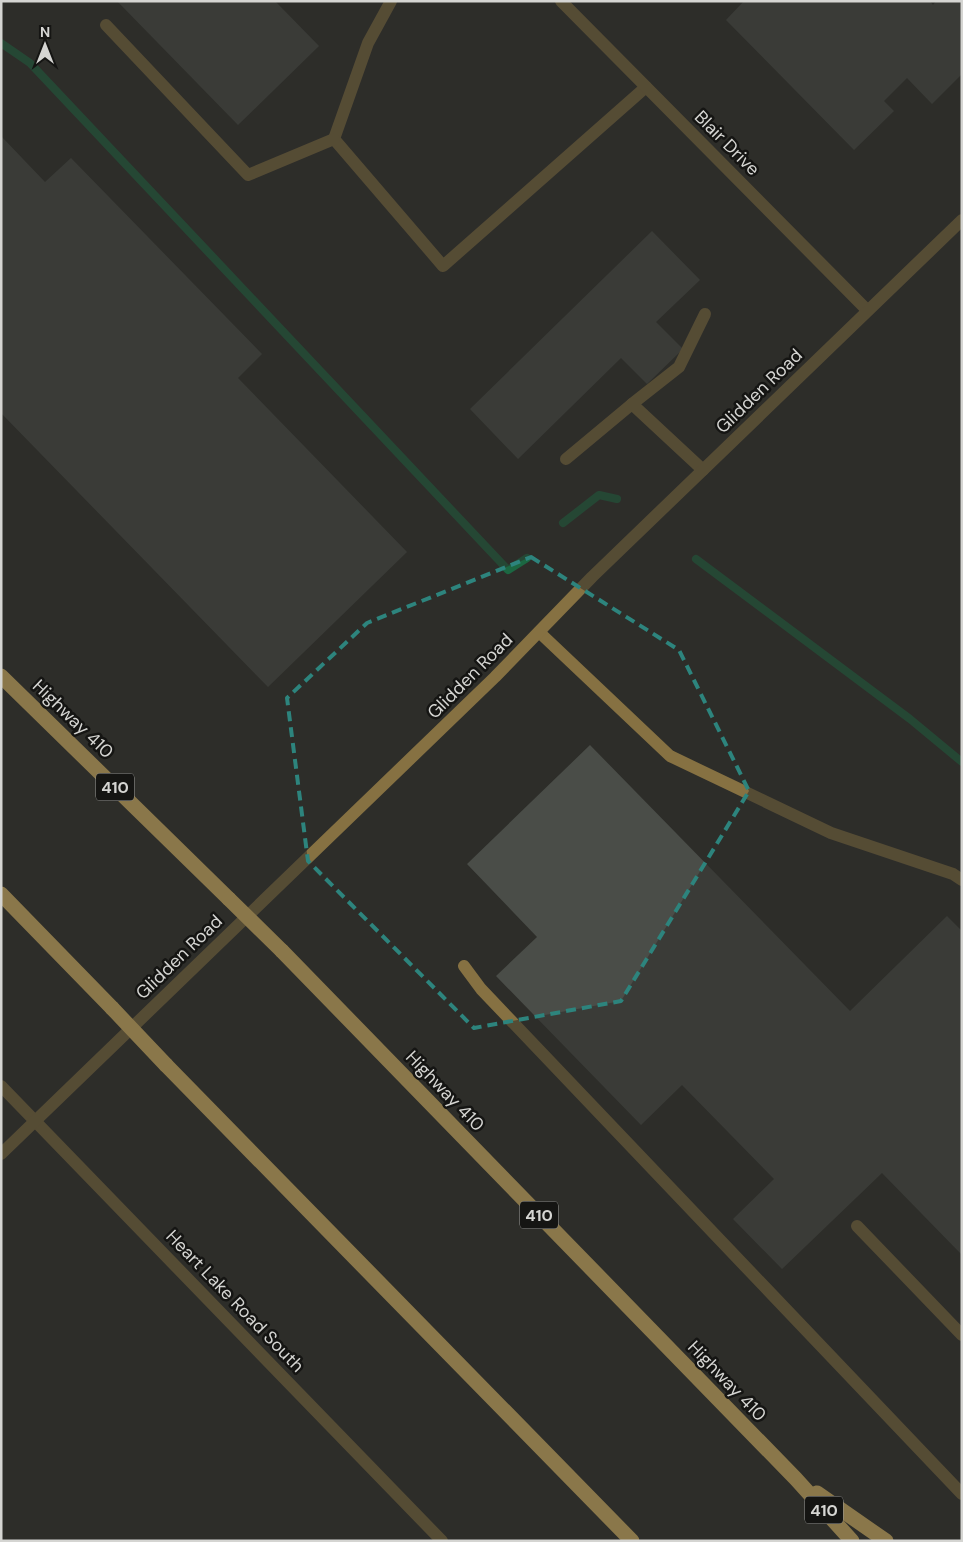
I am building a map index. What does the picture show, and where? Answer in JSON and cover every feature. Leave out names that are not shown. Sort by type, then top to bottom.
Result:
[{"type":"highway","name":"Highway 410","points":[[1,676],[282,951],[796,1479],[852,1541]]},
{"type":"highway","points":[[1,894],[632,1541]]},
{"type":"highway","points":[[796,1479],[886,1541]]},
{"type":"street","points":[[106,25],[248,175],[334,138],[368,43],[391,1]]},
{"type":"street","name":"Blair Drive","points":[[561,1],[867,310]]},
{"type":"street","points":[[334,138],[443,266],[646,87]]},
{"type":"street","name":"Glidden Road","points":[[1,1154],[495,677],[592,577],[962,220]]},
{"type":"street","points":[[566,459],[679,366],[705,314]]},
{"type":"street","points":[[632,404],[703,470]]},
{"type":"street","points":[[539,632],[670,756],[832,833],[953,874],[962,880]]},
{"type":"street","points":[[464,966],[482,989],[962,1494]]},
{"type":"street","name":"Heart Lake Road South","points":[[1,1086],[442,1541]]},
{"type":"street","points":[[857,1226],[962,1335]]},
{"type":"highlighted area","points":[[531,557],[679,650],[749,791],[621,1001],[474,1028],[308,861],[287,698],[367,623]]},
{"type":"building","points":[[117,1],[275,1],[319,46],[238,125]]},
{"type":"building","points":[[744,1],[930,1],[933,5],[936,1],[962,1],[962,74],[932,104],[907,78],[884,101],[894,111],[854,150],[726,20]]},
{"type":"building","points":[[1,136],[45,182],[71,158],[262,354],[238,378],[407,552],[268,687],[1,413]]},
{"type":"building","points":[[652,231],[700,280],[656,322],[683,349],[647,384],[621,358],[518,459],[470,409]]},
{"type":"building","points":[[590,745],[850,1011],[947,916],[962,931],[962,1255],[882,1173],[782,1269],[733,1219],[774,1179],[682,1085],[641,1125],[496,976],[537,937],[467,864]]},
{"type":"waterway","points":[[1,43],[30,63],[508,570],[527,558]]},
{"type":"waterway","points":[[563,523],[599,495],[617,499]]},
{"type":"waterway","points":[[696,559],[910,719],[962,762]]}]
